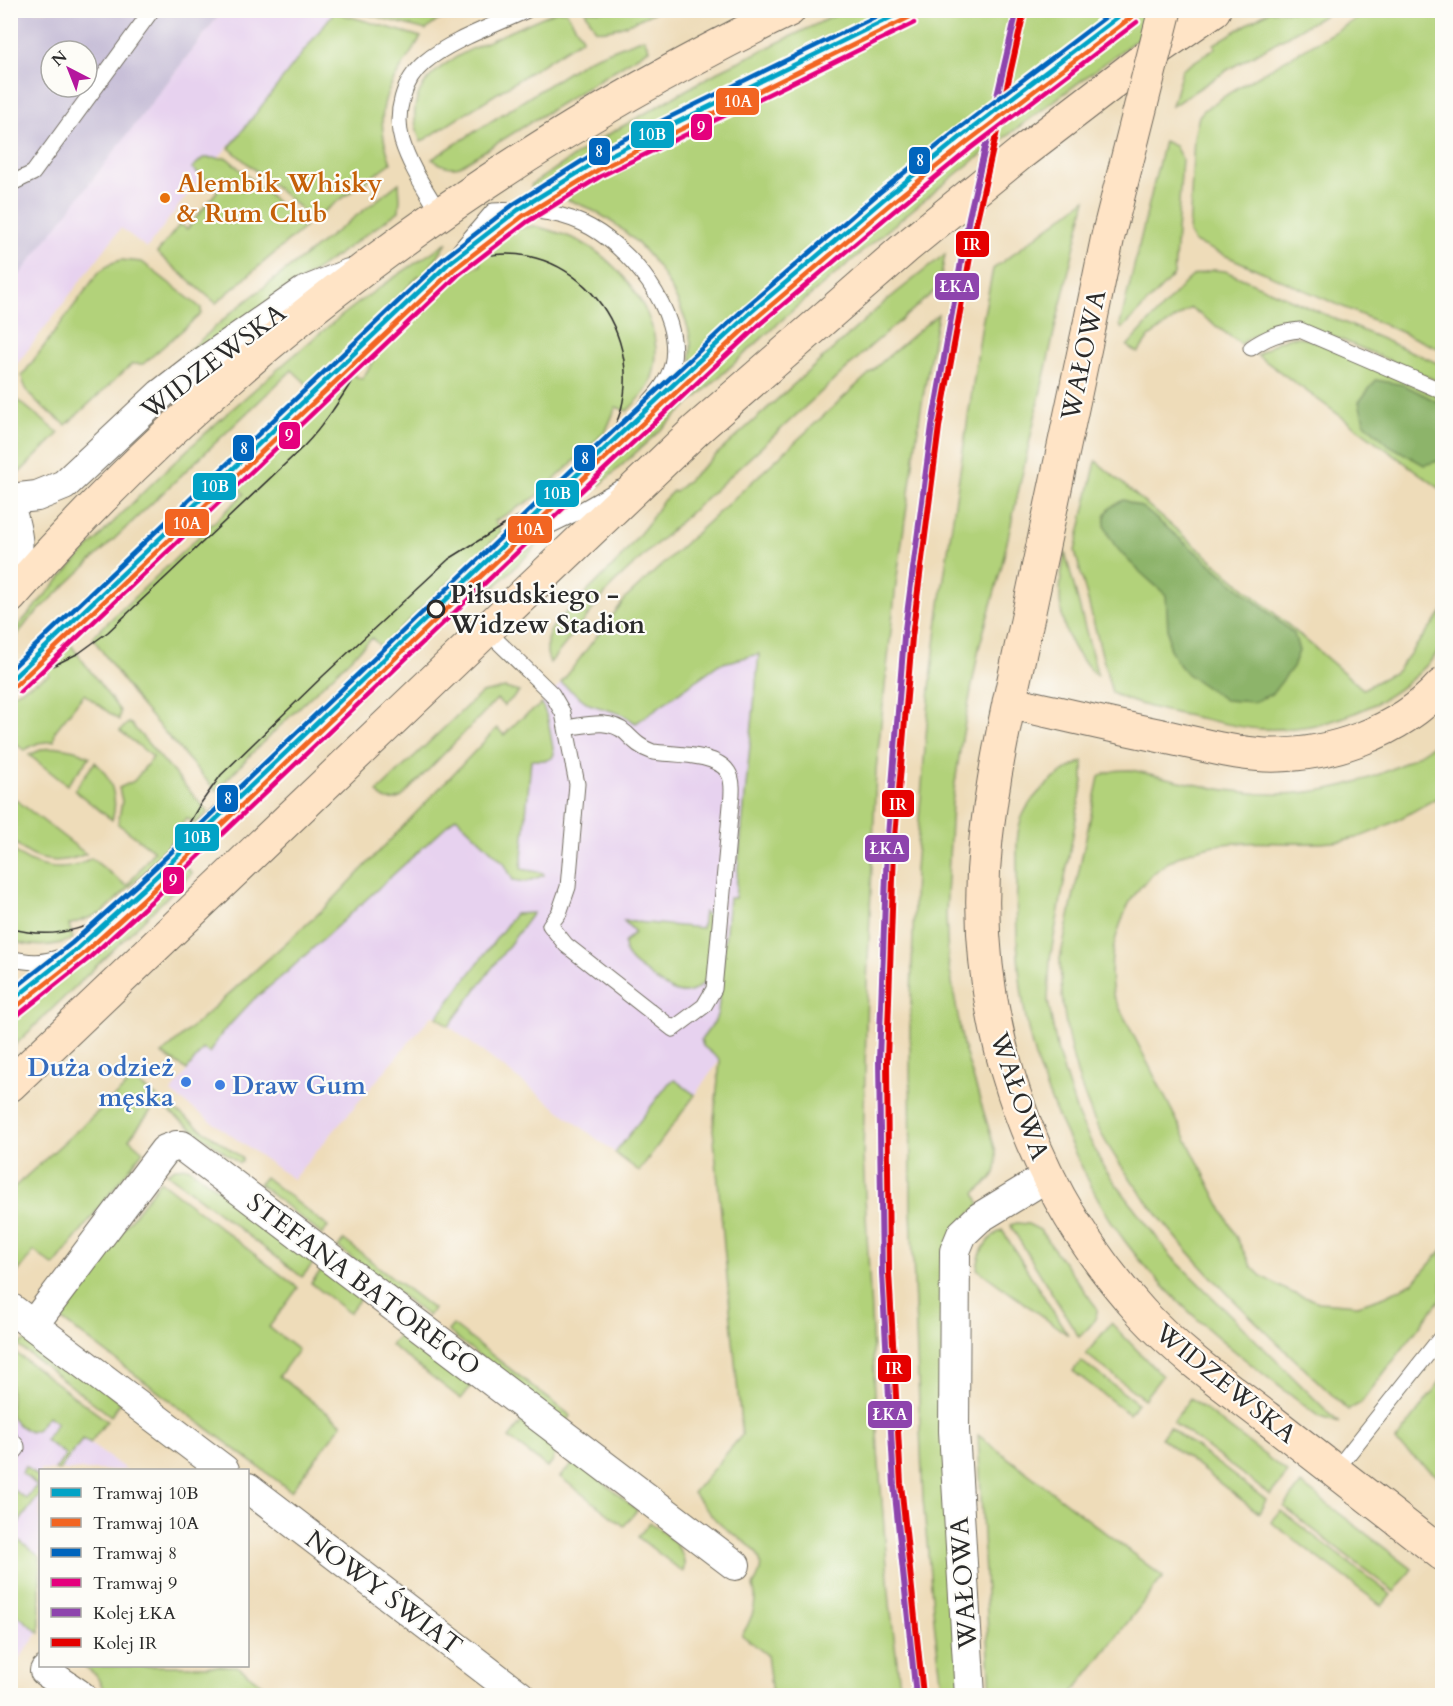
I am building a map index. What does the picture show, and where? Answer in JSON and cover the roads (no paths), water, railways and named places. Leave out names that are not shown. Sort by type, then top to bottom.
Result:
[{"type":"main road","points":[[10,597],[61,539],[189,414],[305,313],[363,268],[440,214],[486,199],[548,142],[662,75],[726,40],[789,10]]},
{"type":"main road","name":"WAŁOWA","points":[[1048,1176],[1027,1130],[1010,1083],[995,1026],[986,961],[984,893],[986,841],[1009,702],[1108,236],[1164,10]]},
{"type":"main road","points":[[10,1085],[653,471],[808,330],[904,248],[1036,141],[1153,52],[1214,10]]},
{"type":"main road","points":[[1009,702],[1242,752],[1286,754],[1332,747],[1379,731],[1412,712],[1443,685]]},
{"type":"main road","name":"WIDZEWSKA","points":[[1048,1176],[1094,1253],[1142,1313],[1195,1362],[1443,1554]]},
{"type":"street","name":"WIDZEWSKA","points":[[10,499],[37,496],[64,485],[161,394],[192,370],[304,292],[363,268]]},
{"type":"street","points":[[10,507],[19,540],[18,554],[10,579]]},
{"type":"street","name":"STEFANA BATOREGO","points":[[18,1317],[165,1150],[182,1146],[735,1565]]},
{"type":"street","name":"WAŁOWA","points":[[970,1695],[954,1431],[955,1251],[962,1234],[979,1218],[1048,1176]]},
{"type":"street","points":[[18,1317],[223,1469]]},
{"type":"street","name":"NOWY ŚWIAT","points":[[249,1489],[520,1695]]},
{"type":"street","points":[[45,1671],[81,1695]]},
{"type":"lane","points":[[10,184],[33,173],[152,10]]},
{"type":"lane","points":[[440,214],[414,171],[402,140],[398,118],[401,99],[409,82],[424,63],[446,48],[527,10]]},
{"type":"lane","points":[[10,684],[419,296],[448,264],[486,199],[519,209],[543,211],[562,216],[598,232],[617,246],[644,275],[663,309],[673,347],[672,364],[667,379],[642,410],[76,947],[10,999]]},
{"type":"lane","points":[[1251,348],[1272,335],[1300,330],[1443,391]]},
{"type":"lane","points":[[476,568],[513,543],[578,512],[653,471]]},
{"type":"lane","points":[[487,631],[552,694],[563,713],[577,784],[568,887],[559,913],[550,925],[566,945],[673,1029],[704,1006],[714,989],[731,805],[732,787],[729,774],[711,759],[645,749],[626,733],[610,724],[600,723],[566,728]]},
{"type":"lane","points":[[10,958],[25,962],[45,962],[60,957],[76,947]]},
{"type":"lane","points":[[1335,1472],[1443,1336]]},
{"type":"lane","points":[[10,1438],[17,1449],[10,1457]]},
{"type":"tram line","name":"8","points":[[10,670],[443,259],[514,204],[590,156],[889,10]]},
{"type":"tram line","name":"10B","points":[[10,681],[448,264],[518,210],[594,163],[906,10]]},
{"type":"tram line","name":"8","points":[[10,992],[72,943],[139,883],[745,308],[879,193],[957,130],[1115,10]]},
{"type":"tram line","name":"10B","points":[[10,1002],[77,949],[144,888],[750,313],[962,136],[1127,10]]},
{"type":"tram line","name":"10A","points":[[15,1008],[82,955],[149,894],[587,475],[755,319],[967,142],[1133,16]]},
{"type":"tram line","name":"10A","points":[[15,686],[453,270],[523,216],[598,170],[910,17]]},
{"type":"tram line","name":"9","points":[[19,1014],[87,960],[154,899],[760,324],[971,148],[1137,22]]},
{"type":"tram line","name":"9","points":[[20,692],[458,275],[527,222],[601,176],[914,23]]},
{"type":"tram line","points":[[420,292],[440,276],[461,264],[496,255],[529,256],[559,267],[585,286],[606,312],[620,342],[625,375],[621,410],[614,427],[600,449],[582,470]]},
{"type":"tram line","points":[[10,687],[79,653],[108,632],[304,446],[332,412],[380,337],[408,303]]},
{"type":"tram line","points":[[144,888],[167,860],[201,803],[221,775],[323,676],[449,559],[552,495],[575,478]]},
{"type":"tram line","points":[[10,928],[44,933],[76,929],[106,917],[134,898]]},
{"type":"rail line","name":"ŁKA","points":[[916,1696],[894,1485],[882,1273],[879,1060],[887,848],[904,637],[932,426],[969,217],[1017,10]]},
{"type":"rail line","name":"IR","points":[[923,1695],[901,1484],[889,1272],[887,1060],[894,849],[912,637],[939,427],[977,219],[1024,12]]},
{"type":"place","name":"Alembik Whisky & Rum Club","points":[[165,198]]},
{"type":"place","name":"Piłsudskiego - Widzew Stadion","points":[[436,609]]},
{"type":"place","name":"Duża odzież męska","points":[[186,1082]]},
{"type":"place","name":"Draw Gum","points":[[220,1085]]}]
